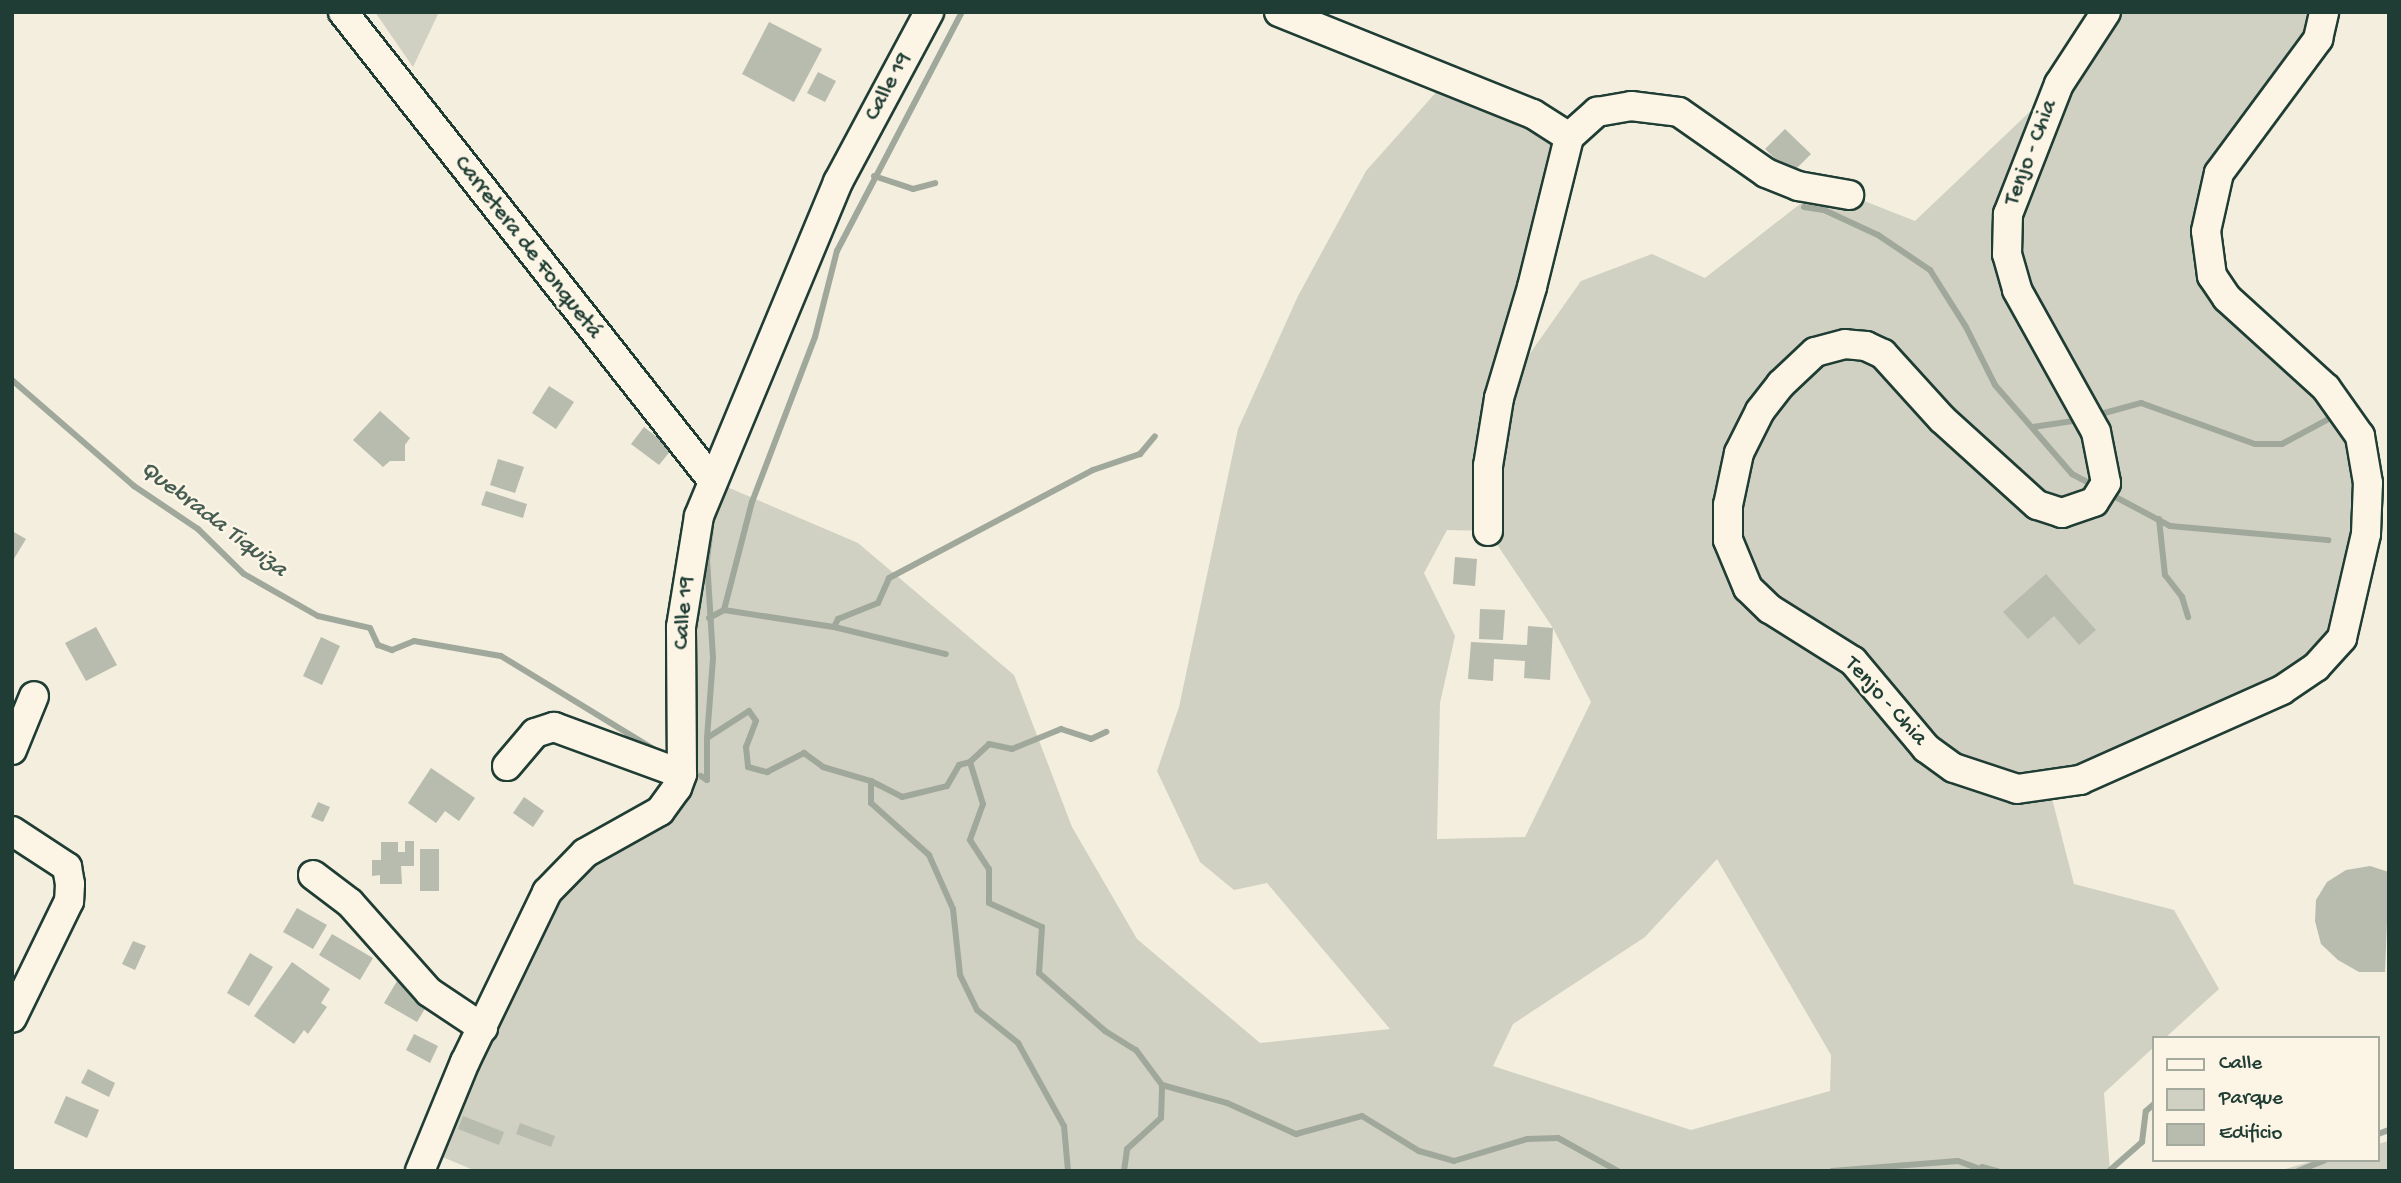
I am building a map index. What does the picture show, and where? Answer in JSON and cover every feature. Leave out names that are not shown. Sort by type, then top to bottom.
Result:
[{"type":"street","name":"Carretera de Fonquetá","points":[[343,12],[713,481]]},
{"type":"street","name":"Calle 19","points":[[420,1171],[547,892],[562,872],[660,811],[682,774],[685,581],[699,516],[838,183],[929,12]]},
{"type":"street","points":[[1279,12],[1533,114],[1569,136]]},
{"type":"street","name":"Tenjo - Chia","points":[[2106,12],[2059,84],[2008,215],[2007,254],[2017,290],[2096,432],[2106,483],[2094,502],[2062,513],[2037,505],[1942,419],[1883,354],[1866,346],[1845,344],[1815,352],[1780,384],[1760,411],[1739,453],[1728,505],[1728,540],[1748,588],[1770,609],[1853,661],[1926,748],[1965,773],[2017,789],[2080,780],[2282,690],[2316,667],[2342,638],[2366,534],[2368,483],[2360,436],[2326,388],[2227,298],[2212,276],[2206,231],[2219,173],[2318,39],[2324,12]]},
{"type":"street","points":[[1488,531],[1488,466],[1499,398],[1532,288],[1569,136],[1597,112],[1630,106],[1679,112],[1766,173],[1798,186],[1849,195]]},
{"type":"street","points":[[12,750],[34,696]]},
{"type":"street","points":[[507,766],[535,733],[554,727],[682,774]]},
{"type":"street","points":[[12,831],[67,867],[70,884],[69,901],[12,1018]]},
{"type":"street","points":[[313,875],[350,903],[399,964],[429,992],[483,1028]]},
{"type":"green space","points":[[375,12],[439,12],[413,67]]},
{"type":"green space","points":[[2106,12],[2324,12],[2234,150],[2212,276],[2360,436],[2355,596],[2316,667],[2049,787],[2074,884],[2174,910],[2219,989],[2167,1036],[2152,1036],[2152,1049],[2104,1093],[2110,1171],[476,1171],[428,1151],[547,892],[677,788],[681,627],[713,481],[858,543],[1014,675],[1072,827],[1137,939],[1260,1043],[1390,1029],[1267,883],[1234,890],[1200,862],[1157,771],[1179,707],[1238,429],[1298,296],[1366,171],[1447,80],[1569,137],[1500,396],[1581,281],[1652,254],[1705,278],[1818,190],[1849,195],[1915,221],[2059,84]],"holes":[[[1447,530],[1488,531],[1553,628],[1591,702],[1525,837],[1437,839],[1440,703],[1455,636],[1424,573]],[[1717,859],[1831,1055],[1830,1091],[1691,1130],[1493,1066],[1513,1024],[1645,937]]]},
{"type":"green space","points":[[2389,1141],[2389,1171],[2278,1171],[2310,1162],[2380,1162],[2380,1143]]},
{"type":"building","points":[[769,22],[822,49],[794,102],[742,74]]},
{"type":"building","points":[[818,72],[836,81],[825,102],[807,93]]},
{"type":"building","points":[[1785,129],[1811,154],[1791,174],[1765,149]]},
{"type":"building","points":[[549,386],[574,402],[556,429],[532,413]]},
{"type":"building","points":[[380,411],[410,438],[405,445],[405,461],[390,461],[383,467],[353,440]]},
{"type":"building","points":[[644,427],[672,449],[659,465],[631,444]]},
{"type":"building","points":[[498,459],[524,467],[515,493],[490,485]]},
{"type":"building","points":[[486,491],[527,504],[523,518],[481,505]]},
{"type":"building","points":[[12,531],[26,539],[12,562]]},
{"type":"building","points":[[1455,557],[1477,559],[1475,586],[1453,584]]},
{"type":"building","points":[[2046,574],[2096,630],[2079,645],[2054,616],[2028,639],[2003,612]]},
{"type":"building","points":[[1480,609],[1505,610],[1503,640],[1479,639]]},
{"type":"building","points":[[1528,626],[1553,628],[1550,680],[1524,678],[1525,661],[1494,659],[1493,681],[1468,679],[1471,642],[1527,645]]},
{"type":"building","points":[[96,627],[117,665],[86,681],[65,643]]},
{"type":"building","points":[[321,637],[340,646],[322,685],[303,676]]},
{"type":"building","points":[[431,768],[475,798],[459,821],[445,811],[436,823],[408,803]]},
{"type":"building","points":[[524,797],[544,811],[533,827],[513,813]]},
{"type":"building","points":[[318,802],[330,807],[323,822],[311,817]]},
{"type":"building","points":[[405,841],[414,841],[414,866],[401,866],[402,884],[380,884],[380,875],[372,876],[372,860],[381,860],[381,842],[398,842],[398,852],[405,852]]},
{"type":"building","points":[[420,849],[439,849],[439,891],[420,891]]},
{"type":"building","points":[[2370,866],[2389,872],[2385,972],[2359,972],[2338,960],[2321,944],[2315,921],[2316,900],[2327,882],[2346,870]]},
{"type":"building","points":[[297,908],[327,925],[313,949],[283,932]]},
{"type":"building","points":[[332,934],[373,958],[360,980],[319,955]]},
{"type":"building","points":[[133,941],[146,946],[135,970],[122,964]]},
{"type":"building","points":[[250,953],[273,967],[249,1006],[227,993]]},
{"type":"building","points":[[292,962],[330,989],[321,1003],[327,1007],[308,1034],[304,1030],[294,1044],[254,1016]]},
{"type":"building","points":[[397,981],[430,1000],[417,1022],[384,1003]]},
{"type":"building","points":[[414,1034],[438,1046],[430,1063],[406,1050]]},
{"type":"building","points":[[88,1069],[115,1083],[109,1097],[81,1083]]},
{"type":"building","points":[[66,1096],[99,1110],[87,1138],[54,1123]]},
{"type":"building","points":[[463,1116],[504,1132],[499,1145],[458,1129]]},
{"type":"building","points":[[520,1123],[555,1136],[551,1147],[516,1134]]},
{"type":"waterway","points":[[724,610],[752,502],[815,337],[837,251],[962,12]]},
{"type":"waterway","points":[[874,176],[913,189],[935,183]]},
{"type":"waterway","points":[[1804,207],[1824,210],[1878,235],[1930,270],[1966,327],[1995,385],[2072,474],[2095,486]]},
{"type":"waterway","name":"Quebrada Tiquiza","points":[[12,380],[134,486],[198,529],[244,574],[318,616],[370,628],[378,645],[392,650],[414,641],[501,656],[658,752]]},
{"type":"waterway","points":[[2097,415],[2141,403],[2255,444],[2282,444],[2334,416]]},
{"type":"waterway","points":[[2033,427],[2080,420]]},
{"type":"waterway","points":[[709,618],[724,610],[834,627],[838,619],[878,603],[889,578],[1093,470],[1140,454],[1155,436]]},
{"type":"waterway","points":[[2108,493],[2170,526],[2328,540]]},
{"type":"waterway","points":[[2159,519],[2165,575],[2182,597],[2188,617]]},
{"type":"waterway","points":[[707,738],[713,658],[707,560],[711,527]]},
{"type":"waterway","points":[[834,627],[946,654]]},
{"type":"waterway","name":"Quebrada Tiquiza","points":[[701,776],[707,780],[707,738],[749,711],[756,721],[746,747],[748,767],[767,772],[804,753],[823,767],[871,781],[902,797],[947,786],[959,765],[970,762],[983,804],[970,840],[989,869],[989,903],[1042,927],[1039,973],[1105,1031],[1136,1050],[1162,1085],[1227,1103],[1296,1134],[1362,1116],[1419,1151],[1454,1161],[1527,1139],[1558,1138],[1618,1171]]},
{"type":"waterway","points":[[970,762],[989,744],[1012,749],[1061,729],[1091,739],[1106,732]]},
{"type":"waterway","points":[[871,781],[871,803],[929,855],[953,909],[960,975],[977,1010],[1018,1043],[1064,1126],[1068,1171]]},
{"type":"waterway","points":[[1124,1171],[1127,1149],[1161,1118],[1162,1085]]},
{"type":"waterway","points":[[2109,1171],[2142,1142],[2146,1111],[2152,1106]]},
{"type":"waterway","points":[[2380,1133],[2389,1130]]},
{"type":"waterway","name":"Quebrada Tiquiza","points":[[1832,1171],[1958,1161],[1985,1171]]},
{"type":"waterway","points":[[2298,1171],[2320,1162]]},
{"type":"waterway","points":[[1982,1167],[1997,1171]]}]
